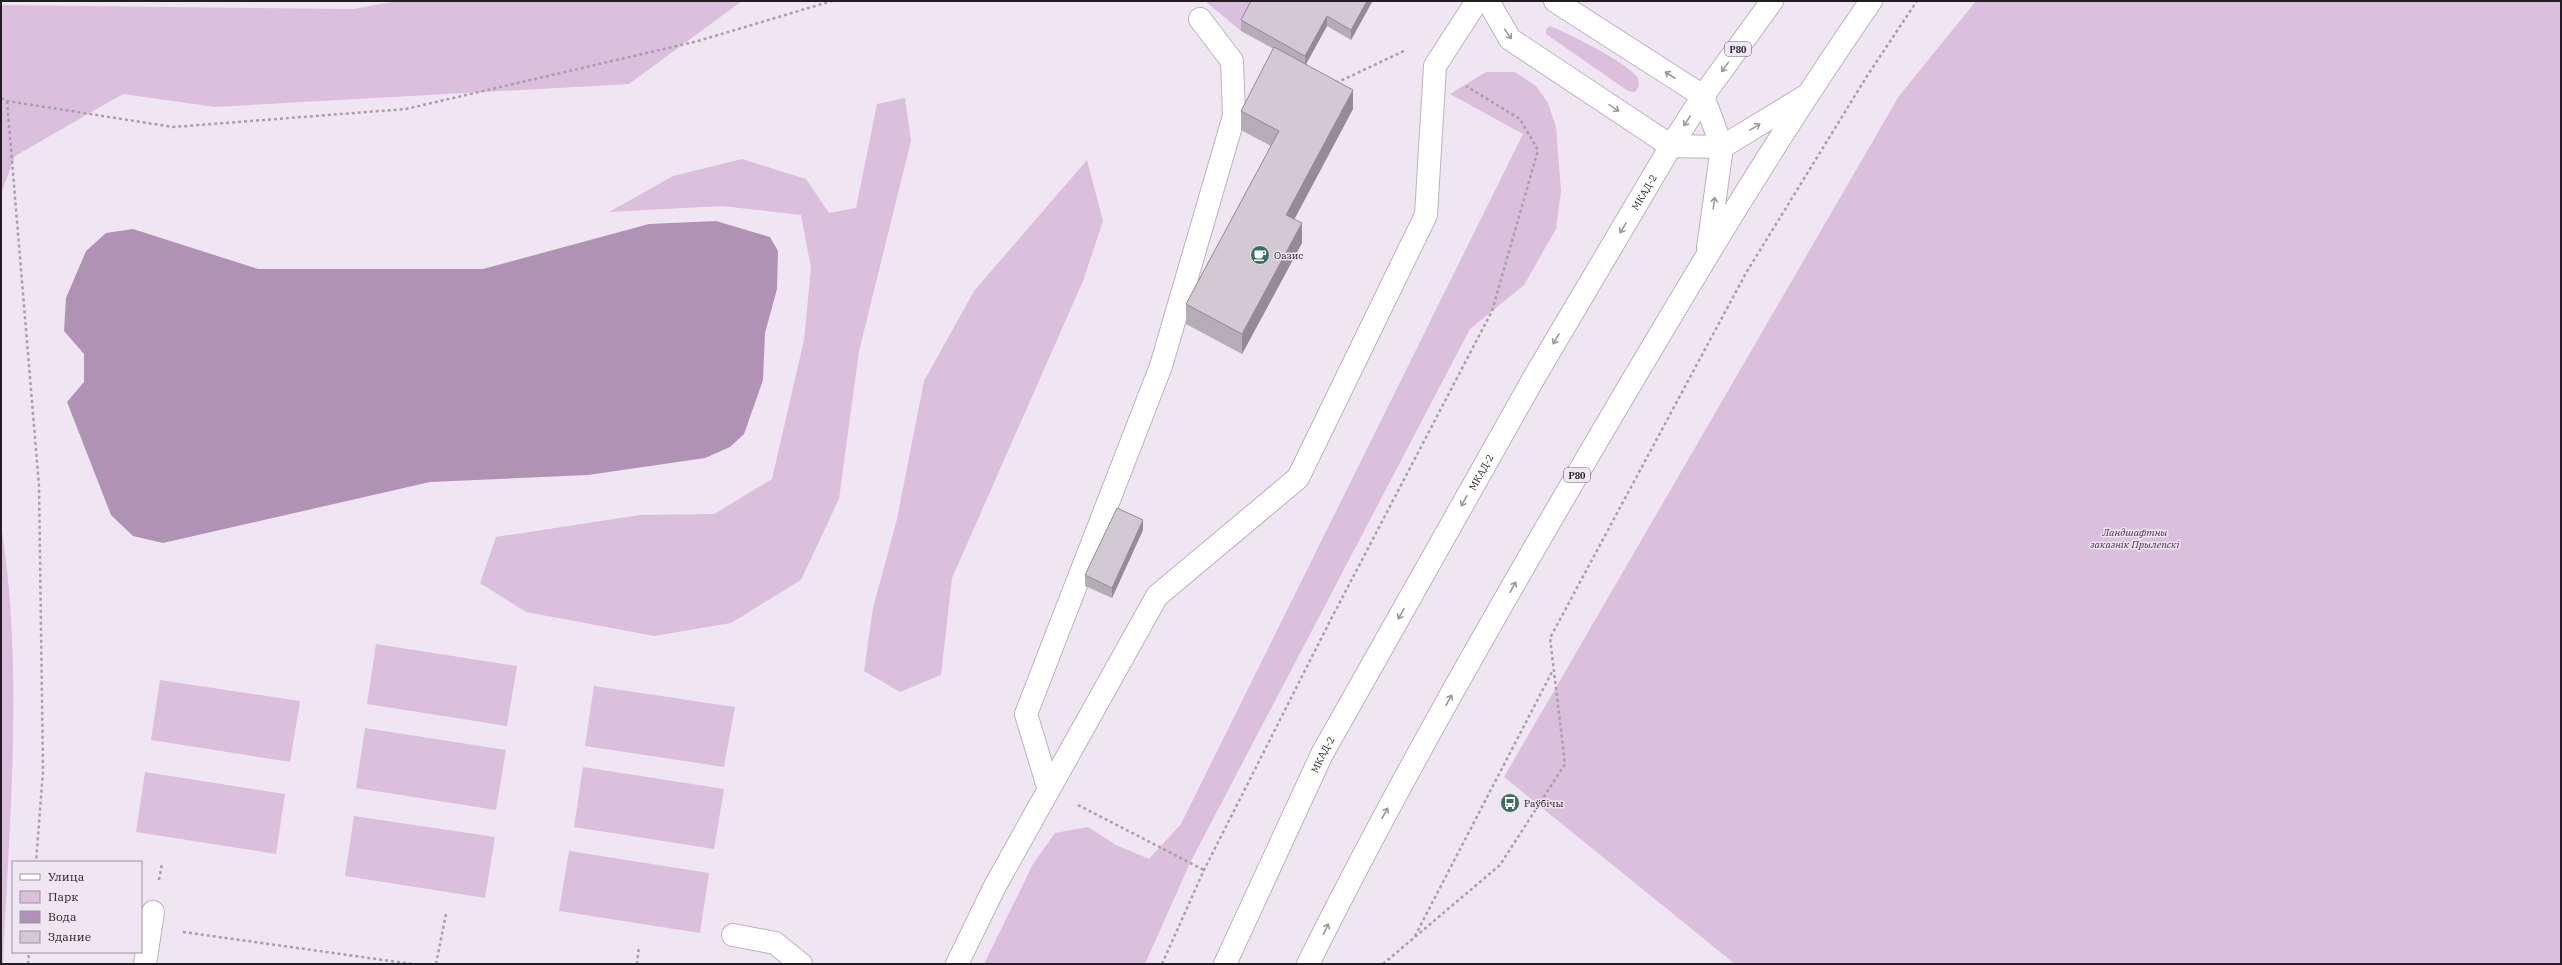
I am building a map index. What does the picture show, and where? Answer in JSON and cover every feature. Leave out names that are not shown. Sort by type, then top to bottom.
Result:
[{"type":"main road","points":[[957,964],[995,886],[1157,596],[1298,478],[1426,215],[1435,66],[1477,1]]},
{"type":"main road","points":[[1488,1],[1510,39],[1671,146],[1722,147],[1808,95]]},
{"type":"main road","points":[[1555,1],[1703,96],[1722,147],[1707,255]]},
{"type":"main road","name":"МКАД-2","points":[[1225,964],[1322,754],[1535,376],[1671,146],[1703,96],[1772,1]]},
{"type":"main road","name":"Р80","points":[[1308,964],[1369,842],[1552,516],[1707,255],[1808,95],[1871,1]]},
{"type":"main road","points":[[1049,790],[1026,714],[1161,366],[1234,116],[1232,61],[1200,19]]},
{"type":"main road","points":[[145,964],[151,920]]},
{"type":"main road","points":[[733,935],[775,943],[801,964]]},
{"type":"path","points":[[1,98],[7,101],[173,127],[406,109],[698,41],[832,1]]},
{"type":"path","points":[[1383,964],[1500,865],[1565,764],[1550,638],[1746,273],[1867,76],[1917,1]]},
{"type":"path","points":[[1335,84],[1412,47]]},
{"type":"path","points":[[1162,964],[1204,870],[1329,623],[1492,311],[1538,150],[1520,119],[1435,66]]},
{"type":"path","points":[[7,101],[39,486],[43,771],[36,861]]},
{"type":"path","points":[[1414,938],[1554,669]]},
{"type":"path","points":[[1049,790],[1204,870]]},
{"type":"path","points":[[436,964],[446,914]]},
{"type":"path","points":[[151,920],[412,964]]},
{"type":"path","points":[[636,964],[639,946]]},
{"type":"path","points":[[28,964],[29,953]]},
{"type":"green space","points":[[397,1],[742,1],[629,84],[215,107],[123,94],[15,156],[1,194],[1,5],[353,9]]},
{"type":"green space","points":[[1205,1],[1257,1],[1241,31]]},
{"type":"green space","name":"Ландшафтны заказнік Прылепскі","points":[[1976,1],[2561,1],[2561,964],[1735,964],[1504,777],[1899,96]]},
{"type":"green space","points":[[1550,26],[1596,48],[1621,63],[1637,77],[1639,86],[1635,92],[1628,91],[1546,34],[1546,29]]},
{"type":"green space","points":[[1486,72],[1515,72],[1536,86],[1548,103],[1556,127],[1561,191],[1556,229],[1524,285],[1470,329],[1190,863],[1145,964],[984,964],[1033,864],[1055,833],[1088,827],[1116,845],[1149,859],[1181,824],[1523,134],[1450,94]]},
{"type":"green space","points":[[905,98],[911,141],[859,351],[839,499],[801,580],[731,623],[654,636],[526,612],[480,583],[496,537],[640,515],[714,514],[772,479],[804,340],[811,268],[801,215],[722,206],[609,212],[673,176],[742,159],[806,179],[829,213],[856,208],[877,104]]},
{"type":"green space","points":[[1087,160],[1103,221],[1083,281],[952,578],[941,675],[900,692],[864,671],[873,608],[897,519],[924,381],[974,291]]},
{"type":"green space","points":[[1,525],[8,579],[12,633],[13,689],[11,800],[3,964],[1,964]]},
{"type":"green space","points":[[376,644],[517,666],[507,726],[367,704]]},
{"type":"green space","points":[[160,680],[300,701],[290,762],[151,740]]},
{"type":"green space","points":[[594,686],[735,707],[724,767],[585,746]]},
{"type":"green space","points":[[365,728],[506,750],[496,810],[356,788]]},
{"type":"green space","points":[[583,767],[724,789],[714,849],[574,827]]},
{"type":"green space","points":[[145,772],[285,794],[276,854],[136,832]]},
{"type":"green space","points":[[354,816],[495,837],[485,898],[345,876]]},
{"type":"green space","points":[[569,851],[709,873],[700,933],[559,911]]},
{"type":"water","points":[[716,221],[770,237],[778,251],[777,289],[765,333],[763,380],[744,434],[730,447],[705,458],[588,475],[430,482],[163,543],[133,536],[111,515],[67,402],[84,382],[84,354],[64,331],[66,298],[86,251],[106,233],[133,229],[258,269],[483,269],[649,224]]},
{"type":"building","points":[[1251,1],[1367,1],[1351,30],[1327,16],[1305,56],[1241,20]]},
{"type":"building","points":[[1274,47],[1353,90],[1286,215],[1302,223],[1242,334],[1186,304],[1279,131],[1241,111]]},
{"type":"building","points":[[1117,508],[1143,520],[1112,588],[1085,575]]},
{"type":"place","name":"Оазис","points":[[1260,255]]},
{"type":"place","name":"Раўбічы","points":[[1510,803]]}]
